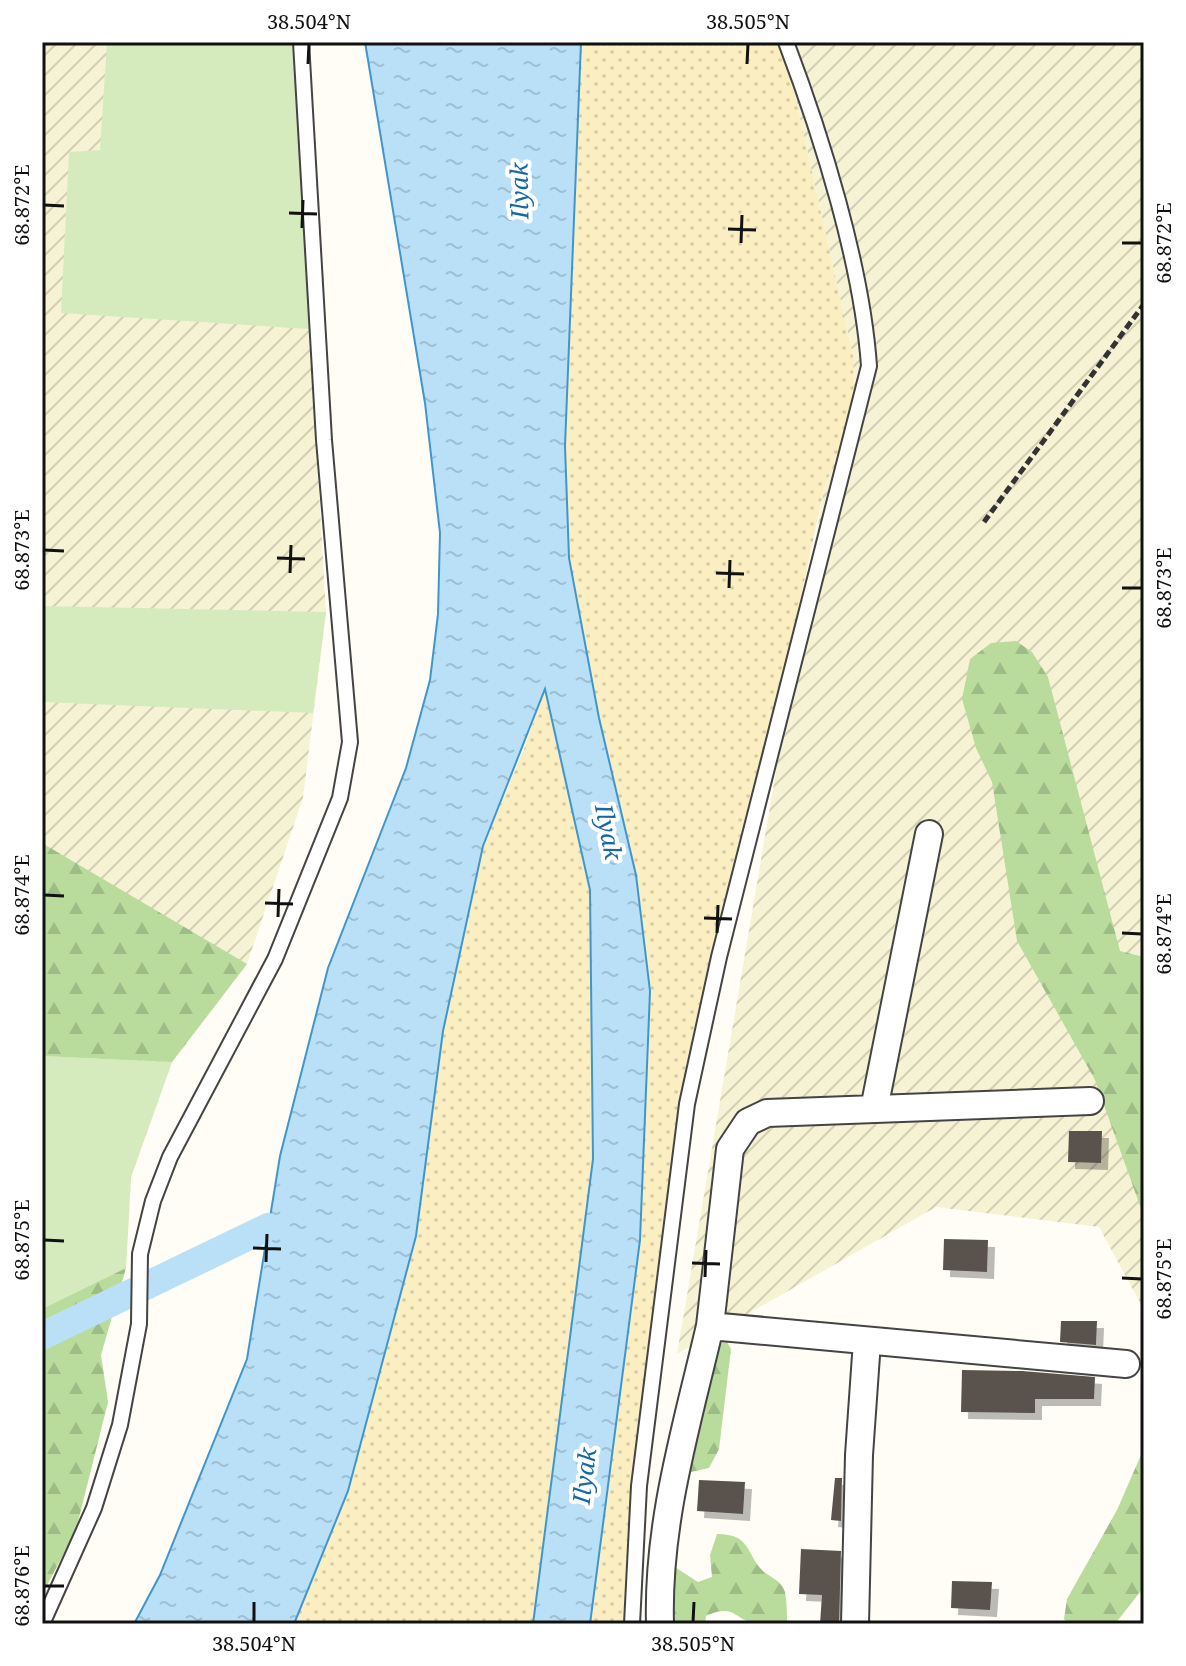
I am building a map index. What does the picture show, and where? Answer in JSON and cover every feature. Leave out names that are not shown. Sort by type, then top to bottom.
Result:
[{"type":"street","points":[[874,1109],[929,834]]},
{"type":"street","points":[[660,1624],[659,1573],[664,1525],[710,1326],[730,1149],[748,1122],[767,1113],[1090,1101]]},
{"type":"street","points":[[710,1326],[1126,1364]]},
{"type":"street","points":[[855,1624],[859,1455],[867,1341]]},
{"type":"lane","points":[[42,1624],[94,1508],[120,1425],[139,1324],[140,1254],[153,1201],[170,1157],[275,959],[322,850],[340,798],[350,742],[324,440],[301,42]]},
{"type":"lane","points":[[632,1624],[639,1486],[687,1104],[731,911],[869,366],[866,319],[832,182],[786,42]]},
{"type":"path","points":[[984,522],[1144,304]]},
{"type":"shaded area","points":[[42,42],[293,42],[326,612],[303,798],[247,964],[172,1062],[131,1177],[126,1268],[42,1309]]},
{"type":"shaded area","points":[[783,42],[1144,42],[1144,1310],[1099,1227],[936,1207],[677,1354],[824,489],[854,410],[853,356]]},
{"type":"green space","points":[[107,42],[293,42],[309,329],[61,313],[69,152],[100,150]]},
{"type":"green space","points":[[42,606],[326,612],[313,713],[42,702]]},
{"type":"green space","points":[[1016,641],[1032,652],[1048,677],[1120,951],[1144,957],[1144,1217],[1095,1080],[1017,941],[992,782],[976,748],[962,699],[970,659],[991,643]]},
{"type":"green space","points":[[42,843],[247,964],[172,1062],[42,1056]]},
{"type":"green space","points":[[42,1056],[172,1062],[131,1177],[126,1268],[42,1309]]},
{"type":"green space","points":[[126,1268],[101,1355],[108,1402],[76,1530],[42,1595],[42,1309]]},
{"type":"green space","points":[[727,1342],[731,1349],[719,1449],[709,1468],[691,1472],[681,1469],[718,1343]]},
{"type":"green space","points":[[1144,1448],[1144,1587],[1115,1624],[1068,1624],[1064,1619],[1067,1599],[1117,1510]]},
{"type":"green space","points":[[717,1534],[742,1541],[763,1571],[781,1585],[786,1596],[787,1624],[758,1625],[722,1611],[706,1616],[705,1624],[658,1624],[670,1564],[698,1582],[712,1577],[710,1555]]},
{"type":"sand","points":[[581,42],[783,42],[853,356],[854,410],[824,489],[681,1157],[647,1485],[641,1624],[590,1624],[640,1240],[650,991],[636,875],[599,718],[569,558],[565,446]]},
{"type":"sand","points":[[545,687],[590,890],[593,1159],[533,1624],[294,1624],[348,1491],[416,1236],[443,1031],[483,846],[525,747]]},
{"type":"water","name":"Ilyak","points":[[365,42],[581,42],[565,446],[569,558],[599,718],[636,875],[650,991],[640,1240],[590,1624],[533,1624],[593,1159],[590,890],[545,689],[483,846],[443,1031],[416,1236],[348,1491],[294,1624],[134,1624],[160,1575],[247,1359],[280,1156],[328,968],[406,768],[430,680],[438,614],[440,533],[425,403]]},
{"type":"building","points":[[1069,1131],[1102,1131],[1101,1163],[1068,1162]]},
{"type":"building","points":[[944,1239],[988,1240],[987,1272],[943,1270]]},
{"type":"building","points":[[1061,1321],[1097,1321],[1096,1345],[1060,1342]]},
{"type":"building","points":[[962,1370],[1095,1377],[1094,1399],[1035,1399],[1035,1413],[961,1412]]},
{"type":"building","points":[[835,1478],[842,1478],[841,1521],[831,1520]]},
{"type":"building","points":[[699,1480],[745,1482],[743,1514],[697,1511]]},
{"type":"building","points":[[801,1549],[841,1551],[839,1624],[820,1624],[822,1595],[799,1594]]},
{"type":"building","points":[[952,1581],[992,1582],[990,1610],[951,1608]]},
{"type":"waterway","points":[[42,1336],[268,1227]]}]
